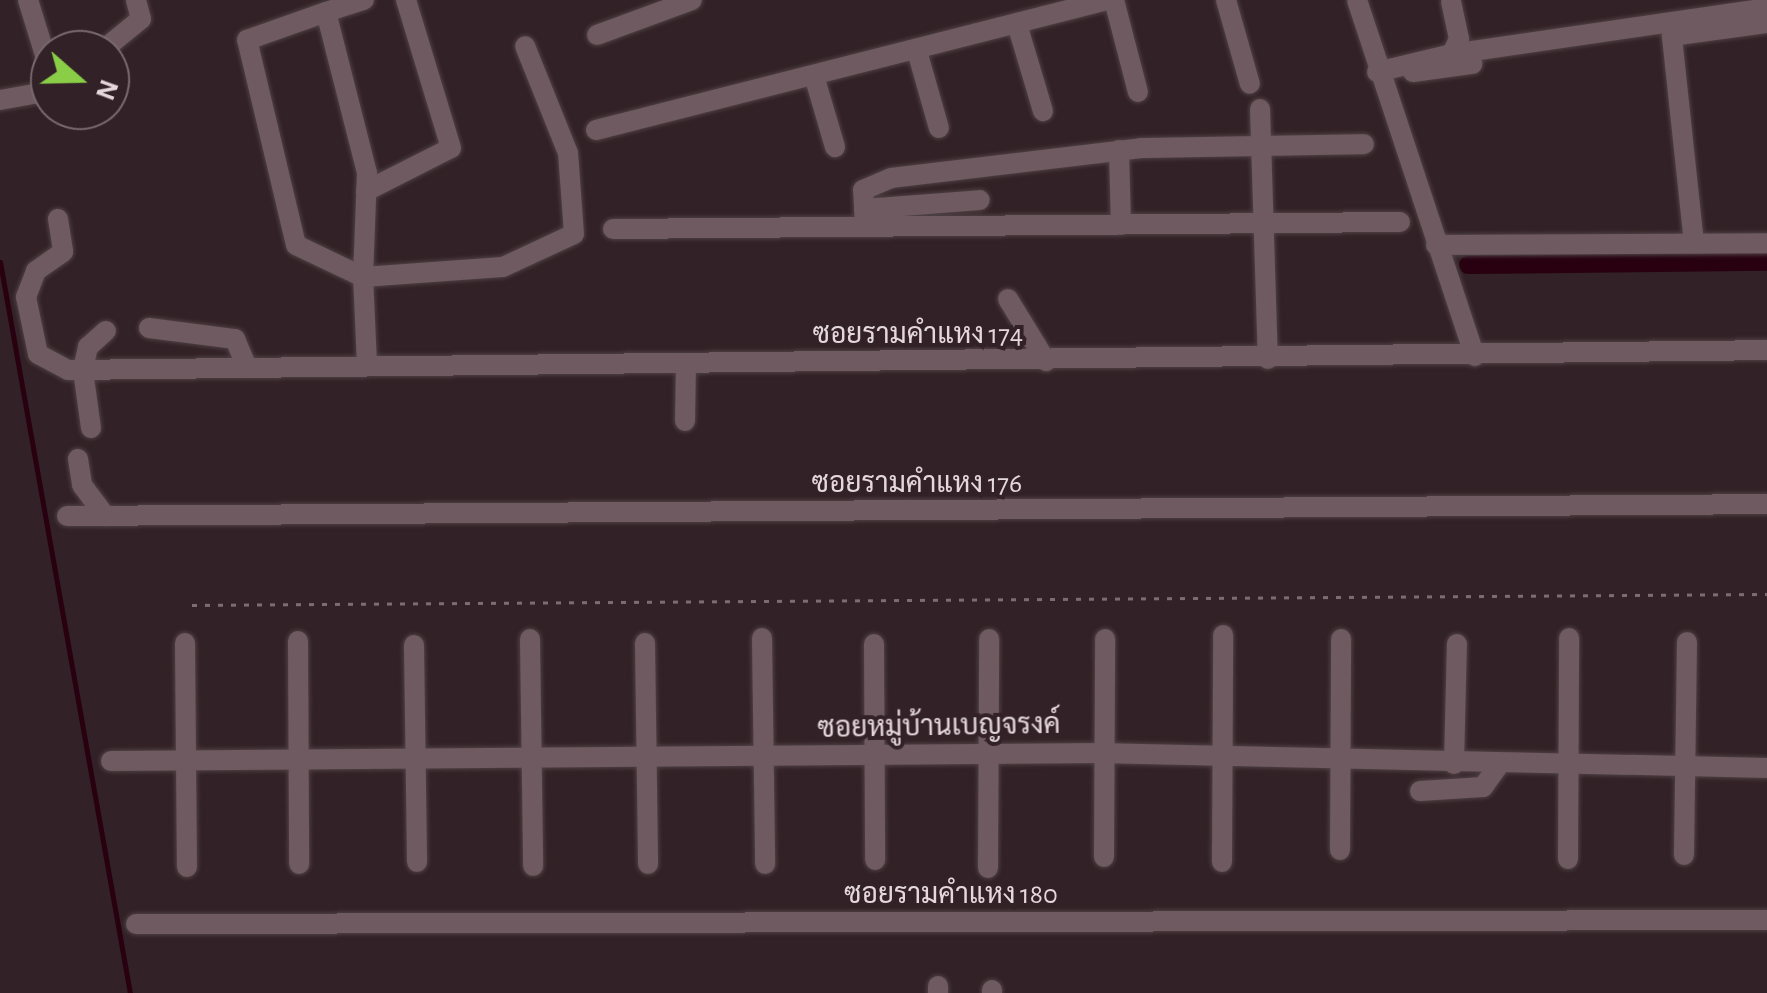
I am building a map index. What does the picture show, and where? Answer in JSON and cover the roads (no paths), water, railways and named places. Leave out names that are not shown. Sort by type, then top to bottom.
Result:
[{"type":"street","points":[[28,0],[37,30]]},
{"type":"street","points":[[128,30],[141,19],[136,0]]},
{"type":"street","points":[[364,0],[247,40],[296,245],[363,277],[503,266],[574,234],[568,154],[525,46]]},
{"type":"street","points":[[366,191],[450,148],[406,0]]},
{"type":"street","points":[[597,35],[692,0]]},
{"type":"street","points":[[596,130],[815,79],[1110,0],[1138,92]]},
{"type":"street","points":[[1226,0],[1250,84]]},
{"type":"street","points":[[1356,0],[1377,72],[1476,356]]},
{"type":"street","points":[[1450,2],[1459,39],[1452,54]]},
{"type":"street","points":[[1377,72],[1452,54],[1767,8]]},
{"type":"street","points":[[326,12],[366,191],[363,277],[367,364]]},
{"type":"street","points":[[1413,72],[1767,23]]},
{"type":"street","points":[[1016,24],[1043,112]]},
{"type":"street","points":[[1672,36],[1694,243]]},
{"type":"street","points":[[917,51],[940,128]]},
{"type":"street","points":[[815,79],[835,147]]},
{"type":"street","points":[[0,100],[30,95]]},
{"type":"street","points":[[1260,109],[1268,359]]},
{"type":"street","points":[[865,217],[863,190],[874,181],[1119,150],[1364,144]]},
{"type":"street","points":[[1119,150],[1121,224]]},
{"type":"street","points":[[614,228],[865,217],[980,200]]},
{"type":"street","points":[[865,217],[888,233],[1121,224],[1400,222]]},
{"type":"street","points":[[58,220],[63,252],[36,271],[26,296],[38,354],[76,370]]},
{"type":"street","points":[[1436,246],[1767,243]]},
{"type":"street","points":[[1008,300],[1046,361]]},
{"type":"street","points":[[149,328],[235,339],[247,367]]},
{"type":"street","points":[[91,428],[76,370],[88,348],[106,332]]},
{"type":"street","name":"ซอยรามคำแหง 174","points":[[76,370],[367,364],[1268,359],[1767,350]]},
{"type":"street","points":[[685,421],[686,363]]},
{"type":"street","points":[[78,458],[82,485],[105,516]]},
{"type":"street","name":"ซอยรามคำแหง 176","points":[[67,516],[1767,504]]},
{"type":"street","points":[[1222,862],[1223,635]]},
{"type":"street","points":[[762,638],[764,864]]},
{"type":"street","points":[[1568,859],[1569,638]]},
{"type":"street","points":[[530,639],[533,866]]},
{"type":"street","points":[[988,868],[989,639]]},
{"type":"street","points":[[1104,856],[1105,639]]},
{"type":"street","points":[[1340,850],[1341,639]]},
{"type":"street","points":[[298,642],[300,864]]},
{"type":"street","points":[[1684,856],[1687,642]]},
{"type":"street","points":[[185,643],[187,866]]},
{"type":"street","points":[[645,643],[648,864]]},
{"type":"street","points":[[874,644],[876,860]]},
{"type":"street","points":[[1454,764],[1457,644]]},
{"type":"street","points":[[414,645],[417,862]]},
{"type":"street","name":"ซอยหมู่บ้านเบญจรงค์","points":[[111,760],[1103,753],[1570,768],[1767,768]]},
{"type":"street","points":[[1420,791],[1484,787],[1498,766]]},
{"type":"street","name":"ซอยรามคำแหง 180","points":[[136,924],[1767,920]]},
{"type":"waterway","points":[[0,262],[130,993]]},
{"type":"waterway","points":[[1468,265],[1767,262]]}]
